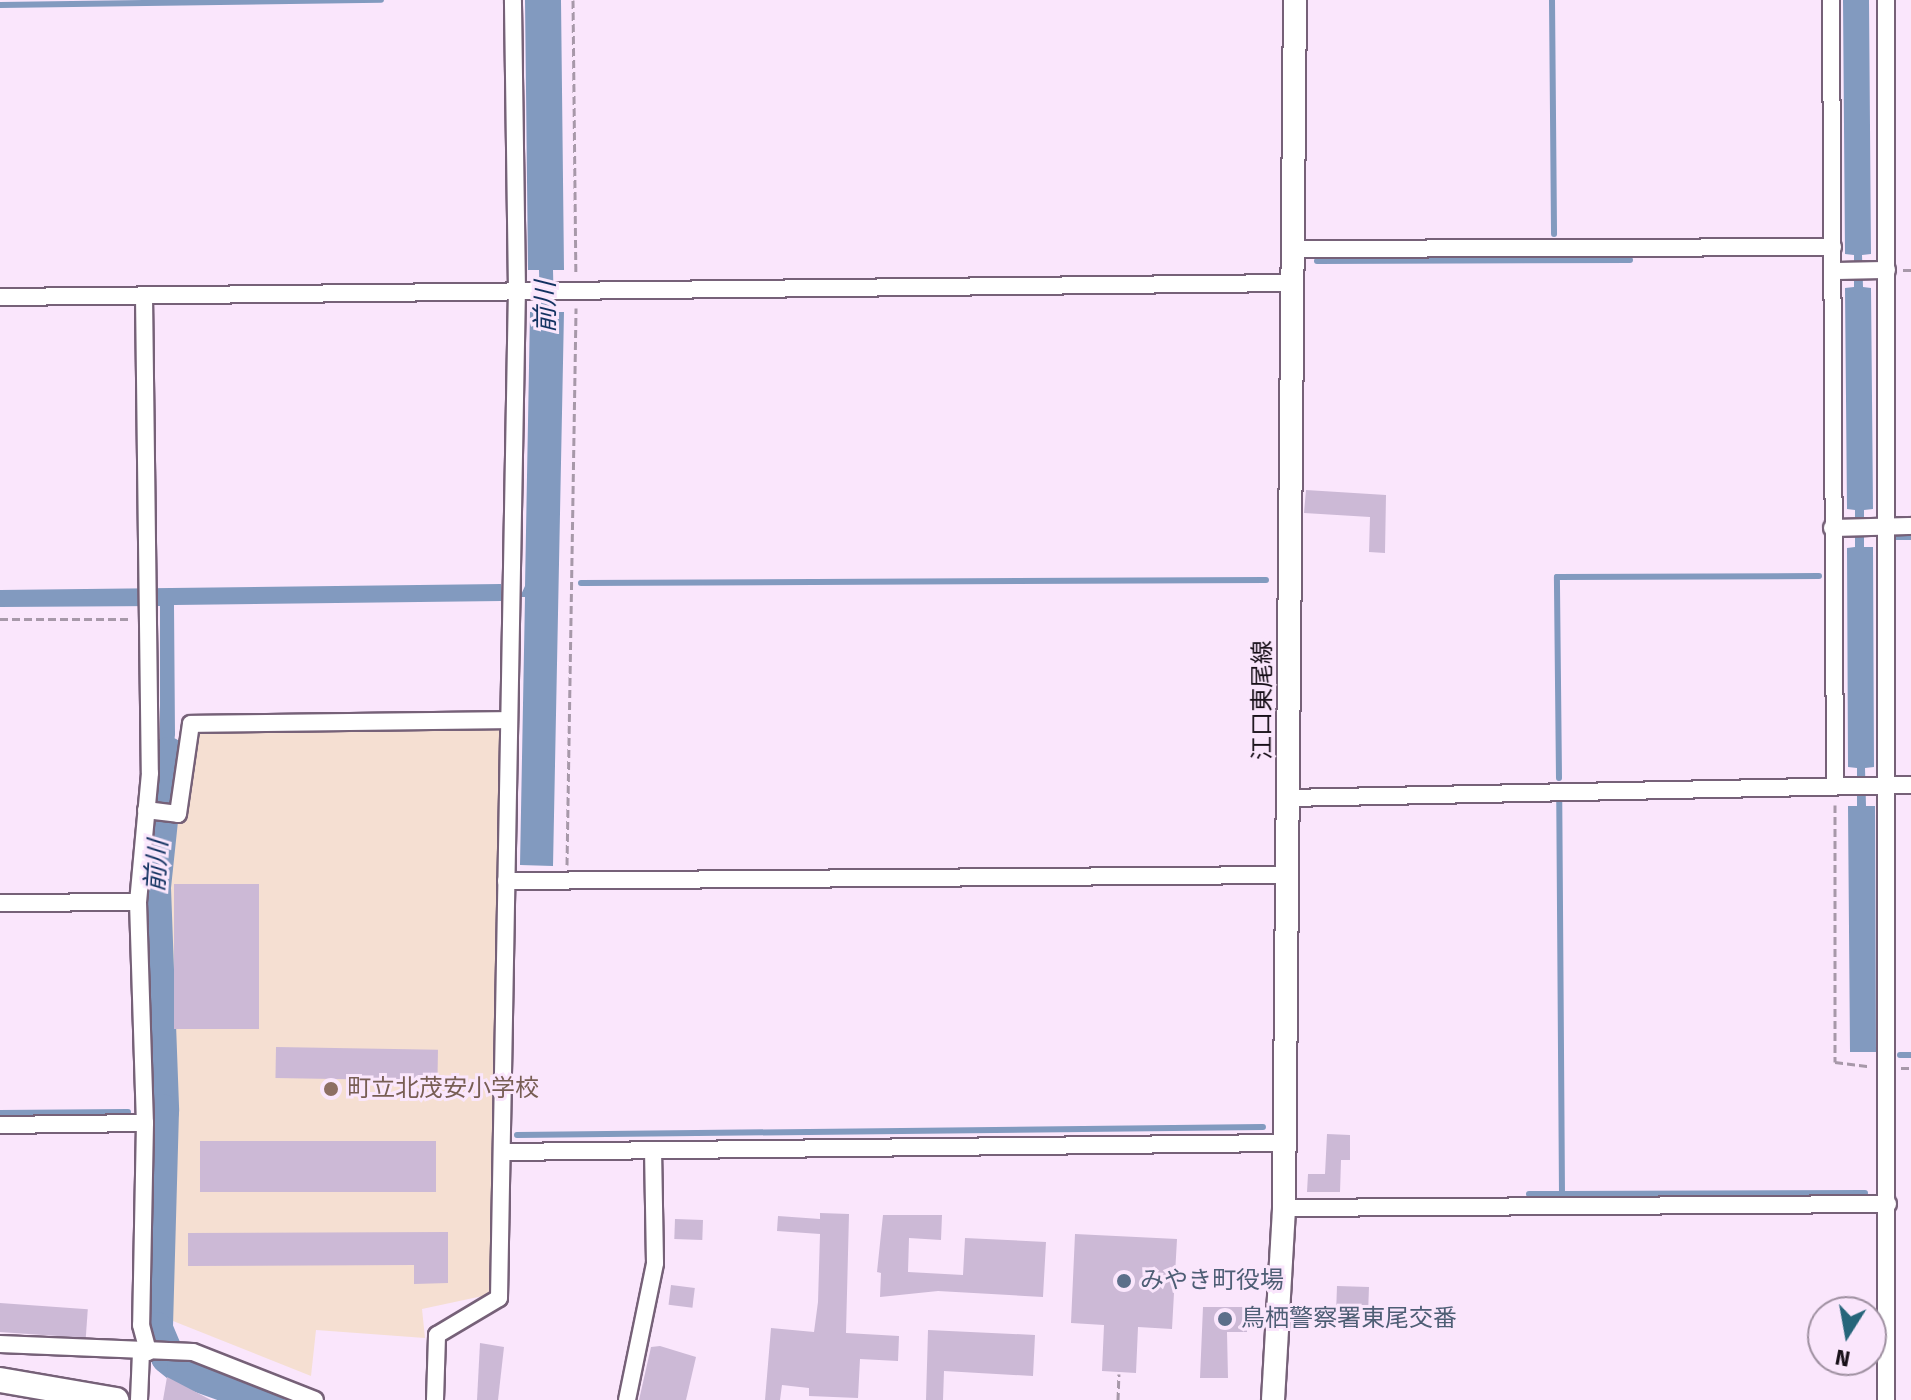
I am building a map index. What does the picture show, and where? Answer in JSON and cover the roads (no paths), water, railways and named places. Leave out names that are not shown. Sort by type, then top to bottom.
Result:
[{"type":"main road","name":"江口東尾線","points":[[1273,1400],[1284,1208],[1295,0]]},
{"type":"main road","points":[[0,1380],[116,1400]]},
{"type":"street","points":[[435,1400],[437,1335],[499,1298],[517,291],[513,0]]},
{"type":"street","points":[[1831,0],[1833,247],[1849,270],[1832,528],[1835,785]]},
{"type":"street","points":[[1886,0],[1889,1068],[1886,1400]]},
{"type":"street","points":[[1293,249],[1833,247]]},
{"type":"street","points":[[1849,270],[1887,270]]},
{"type":"street","points":[[0,297],[1292,283]]},
{"type":"street","points":[[139,1400],[147,1352],[141,1325],[145,1123],[138,902],[149,810],[144,296]]},
{"type":"street","points":[[1832,528],[1911,526]]},
{"type":"street","points":[[149,810],[178,814],[191,724],[508,720]]},
{"type":"street","points":[[1288,798],[1911,785]]},
{"type":"street","points":[[506,881],[1287,875]]},
{"type":"street","points":[[0,903],[138,902]]},
{"type":"street","points":[[0,1125],[145,1123]]},
{"type":"street","points":[[502,1152],[1285,1143]]},
{"type":"street","points":[[627,1400],[655,1263],[653,1150]]},
{"type":"street","points":[[1284,1208],[1888,1204]]},
{"type":"street","points":[[0,1344],[147,1352],[177,1350],[215,1357],[315,1400]]},
{"type":"water","points":[[525,0],[561,0],[564,270],[553,270],[554,312],[564,312],[553,866],[520,865],[525,597],[520,597],[525,586],[530,312],[540,311],[539,270],[528,270]]},
{"type":"water","points":[[1843,0],[1869,0],[1871,254],[1862,255],[1863,287],[1871,288],[1873,509],[1864,510],[1864,547],[1873,547],[1874,767],[1865,768],[1866,806],[1875,806],[1876,1052],[1850,1052],[1848,806],[1857,806],[1857,768],[1848,767],[1847,548],[1855,547],[1855,510],[1847,509],[1845,288],[1854,287],[1854,255],[1845,254]]},
{"type":"water","points":[[501,584],[502,601],[174,605],[175,735],[167,798],[160,797],[160,606],[0,607],[0,590]]},
{"type":"waterway","points":[[0,5],[381,0]]},
{"type":"waterway","points":[[1552,0],[1554,234]]},
{"type":"waterway","points":[[1317,261],[1630,260]]},
{"type":"waterway","points":[[1896,537],[1911,537]]},
{"type":"waterway","points":[[1559,778],[1557,577],[1819,576]]},
{"type":"waterway","points":[[581,583],[1266,580]]},
{"type":"waterway","name":"前川","points":[[168,754],[154,888],[162,1111],[156,1329],[168,1357],[184,1370],[268,1400]]},
{"type":"waterway","points":[[1529,1194],[1562,1194],[1559,801]]},
{"type":"waterway","points":[[1900,1055],[1911,1055]]},
{"type":"waterway","points":[[0,1113],[128,1112]]},
{"type":"waterway","points":[[517,1135],[1263,1127]]},
{"type":"waterway","points":[[1562,1194],[1865,1193]]},
{"type":"place","name":"町立北茂安小学校","points":[[331,1089]]},
{"type":"place","name":"みやき町役場","points":[[1124,1281]]},
{"type":"place","name":"鳥栖警察署東尾交番","points":[[1225,1319]]}]
